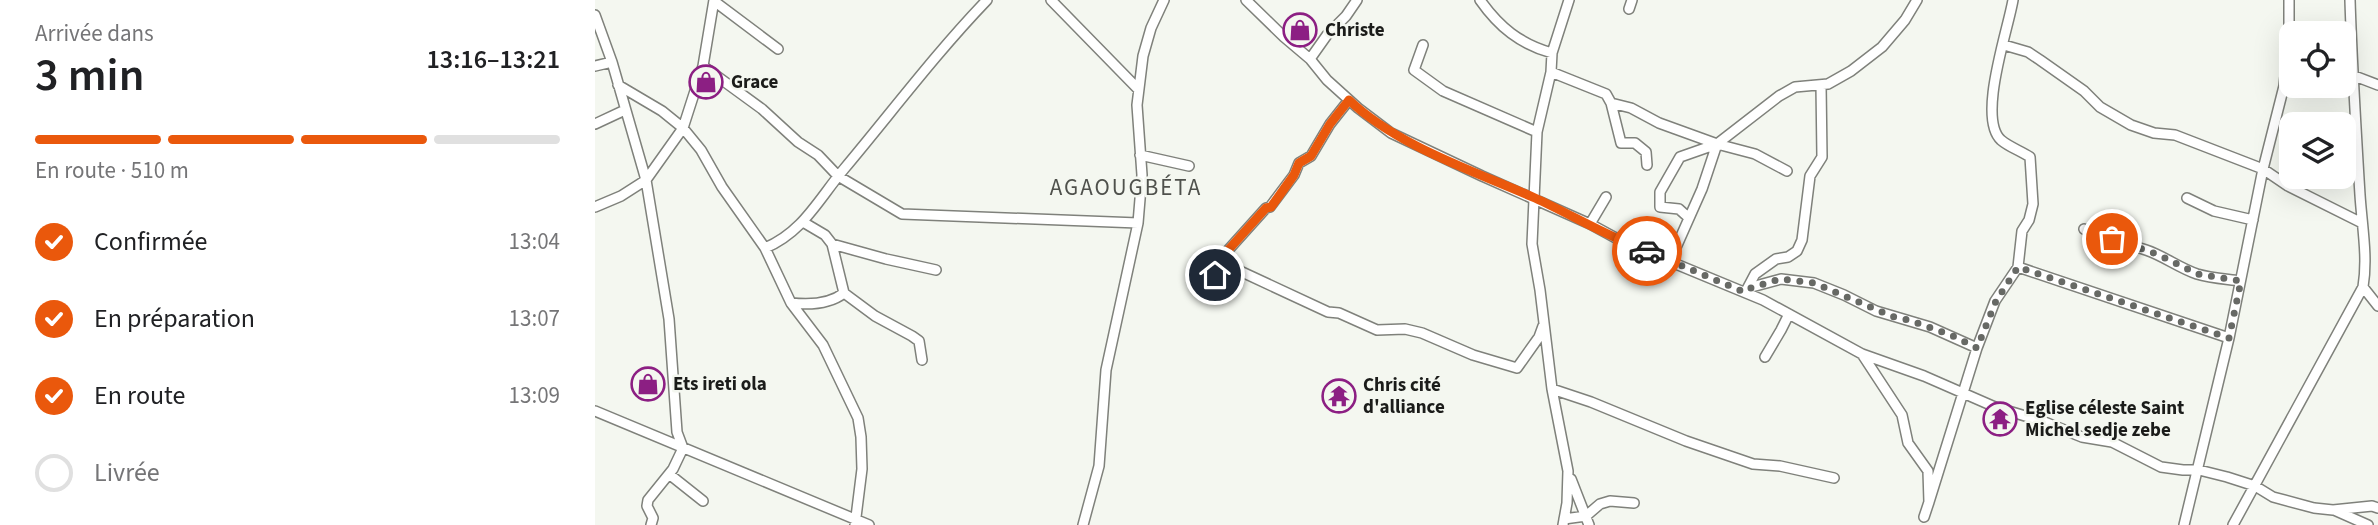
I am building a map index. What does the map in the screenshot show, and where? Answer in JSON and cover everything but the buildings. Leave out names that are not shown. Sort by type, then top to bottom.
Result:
[{"type":"street","points":[[595,207],[621,196],[646,180],[683,128],[703,66],[714,0],[778,48]]},
{"type":"street","points":[[765,248],[784,239],[803,222],[963,24],[987,0]]},
{"type":"street","points":[[1051,0],[1138,89]]},
{"type":"street","points":[[1083,525],[1099,466],[1106,370],[1138,223],[1141,186],[1137,118],[1143,56],[1151,28],[1164,0]]},
{"type":"street","points":[[1247,0],[1349,100],[1391,133],[1590,224],[1625,243],[1746,290],[1862,354],[1924,376],[1995,407],[2073,433],[2112,442],[2161,467],[2199,470],[2255,486],[2273,497],[2304,506],[2333,510],[2372,506],[2378,508]]},
{"type":"street","points":[[1310,59],[1357,0]]},
{"type":"street","points":[[1480,0],[1499,25],[1512,35],[1532,48],[1552,53]]},
{"type":"street","points":[[1569,0],[1552,53],[1551,72],[1537,132],[1532,244],[1552,389],[1568,471],[1588,521]]},
{"type":"street","points":[[1689,218],[1679,209],[1660,207],[1660,192],[1680,157],[1717,144],[1779,96],[1795,87],[1821,85],[1841,78],[1882,47],[1905,20],[1917,0]]},
{"type":"street","points":[[1924,517],[1977,348],[1996,301],[2018,267],[2022,231],[2032,214],[2031,160],[2029,156],[2001,140],[1992,120],[1993,92],[2013,0]]},
{"type":"street","points":[[2184,525],[2199,470],[2263,169],[2284,86],[2289,39],[2289,0]]},
{"type":"street","points":[[2350,0],[2351,21]]},
{"type":"street","points":[[595,15],[612,62],[646,180],[669,318],[677,432],[683,448],[669,474],[648,500],[647,506],[653,518],[651,525]]},
{"type":"street","points":[[1423,44],[1414,70],[1443,91],[1537,132]]},
{"type":"street","points":[[2004,45],[2028,52],[2084,91],[2100,107],[2131,125],[2154,133],[2175,135],[2263,169],[2288,186],[2362,223]]},
{"type":"street","points":[[595,66],[612,62]]},
{"type":"street","points":[[703,66],[762,109],[798,142],[818,155],[838,176],[902,214],[1138,223]]},
{"type":"street","points":[[1551,72],[1606,94],[1611,103],[1621,143],[1635,143],[1646,152],[1647,165]]},
{"type":"street","points":[[2356,77],[2378,85]]},
{"type":"street","points":[[618,85],[671,118],[701,150],[722,187],[765,248],[791,303],[823,345],[858,418],[862,469],[855,523]]},
{"type":"street","points":[[1746,290],[1755,274],[1776,259],[1788,257],[1797,251],[1802,240],[1810,176],[1822,157],[1821,85]]},
{"type":"street","points":[[2233,525],[2363,287],[2366,261],[2354,98]]},
{"type":"street","points":[[1212,283],[1215,279],[1215,267],[1221,258],[1266,208],[1271,207],[1294,175],[1299,163],[1311,156],[1330,124],[1349,100]]},
{"type":"street","points":[[1611,103],[1631,108],[1658,123],[1717,144],[1755,153],[1787,171]]},
{"type":"street","points":[[671,118],[690,109]]},
{"type":"street","points":[[595,124],[625,110]]},
{"type":"street","points":[[1670,261],[1702,189],[1717,144]]},
{"type":"street","points":[[1140,155],[1189,166]]},
{"type":"street","points":[[1590,224],[1606,197]]},
{"type":"street","points":[[2187,198],[2214,211],[2253,220]]},
{"type":"street","points":[[803,222],[825,235],[832,244],[844,293],[875,316],[919,341],[922,360]]},
{"type":"street","points":[[2084,229],[2128,247],[2151,252],[2198,274],[2241,281]]},
{"type":"street","points":[[832,244],[936,270]]},
{"type":"street","points":[[1221,258],[1242,272],[1328,312],[1339,313],[1377,330],[1405,329],[1422,333],[1473,355],[1517,368],[1539,337],[1543,324]]},
{"type":"street","points":[[2018,267],[2229,338]]},
{"type":"street","points":[[1746,290],[1780,279],[1814,283],[1894,317],[1951,335],[1977,348]]},
{"type":"street","points":[[2363,287],[2378,306]]},
{"type":"street","points":[[791,303],[820,302],[837,298],[844,293]]},
{"type":"street","points":[[1765,357],[1789,314]]},
{"type":"street","points":[[1862,354],[1902,415],[1908,443],[1928,471],[1929,502]]},
{"type":"street","points":[[1552,389],[1752,464],[1780,466],[1834,478]]},
{"type":"street","points":[[595,411],[855,523],[869,525]]},
{"type":"street","points":[[667,441],[677,432]]},
{"type":"street","points":[[1568,471],[1568,495],[1563,522],[1588,521]]},
{"type":"street","points":[[669,474],[703,501]]},
{"type":"street","points":[[1588,521],[1600,504],[1610,501],[1634,503]]},
{"type":"street","points":[[2333,510],[2368,525]]},
{"type":"way so far","points":[[1647,251],[1744,292],[1780,279],[1814,283],[1894,317],[1951,335],[1977,348],[1996,301],[2018,267],[2229,338],[2241,281],[2198,274],[2159,255],[2128,247],[2112,239]]},
{"type":"place","name":"Christe","points":[[1300,30]]},
{"type":"place","name":"Grace","points":[[706,82]]},
{"type":"place","name":"Ets ireti ola","points":[[648,384]]},
{"type":"place","name":"Chris cité d'alliance","points":[[1339,396]]},
{"type":"place","name":"Eglise céleste Saint Michel sedje zebe","points":[[2000,419]]},
{"type":"district","name":"AGAOUGBÉTA","points":[[1126,187]]},
{"type":"route","points":[[1215,275],[1215,267],[1221,258],[1266,208],[1271,207],[1294,175],[1299,163],[1311,156],[1330,124],[1349,100],[1391,133],[1647,251]]}]
